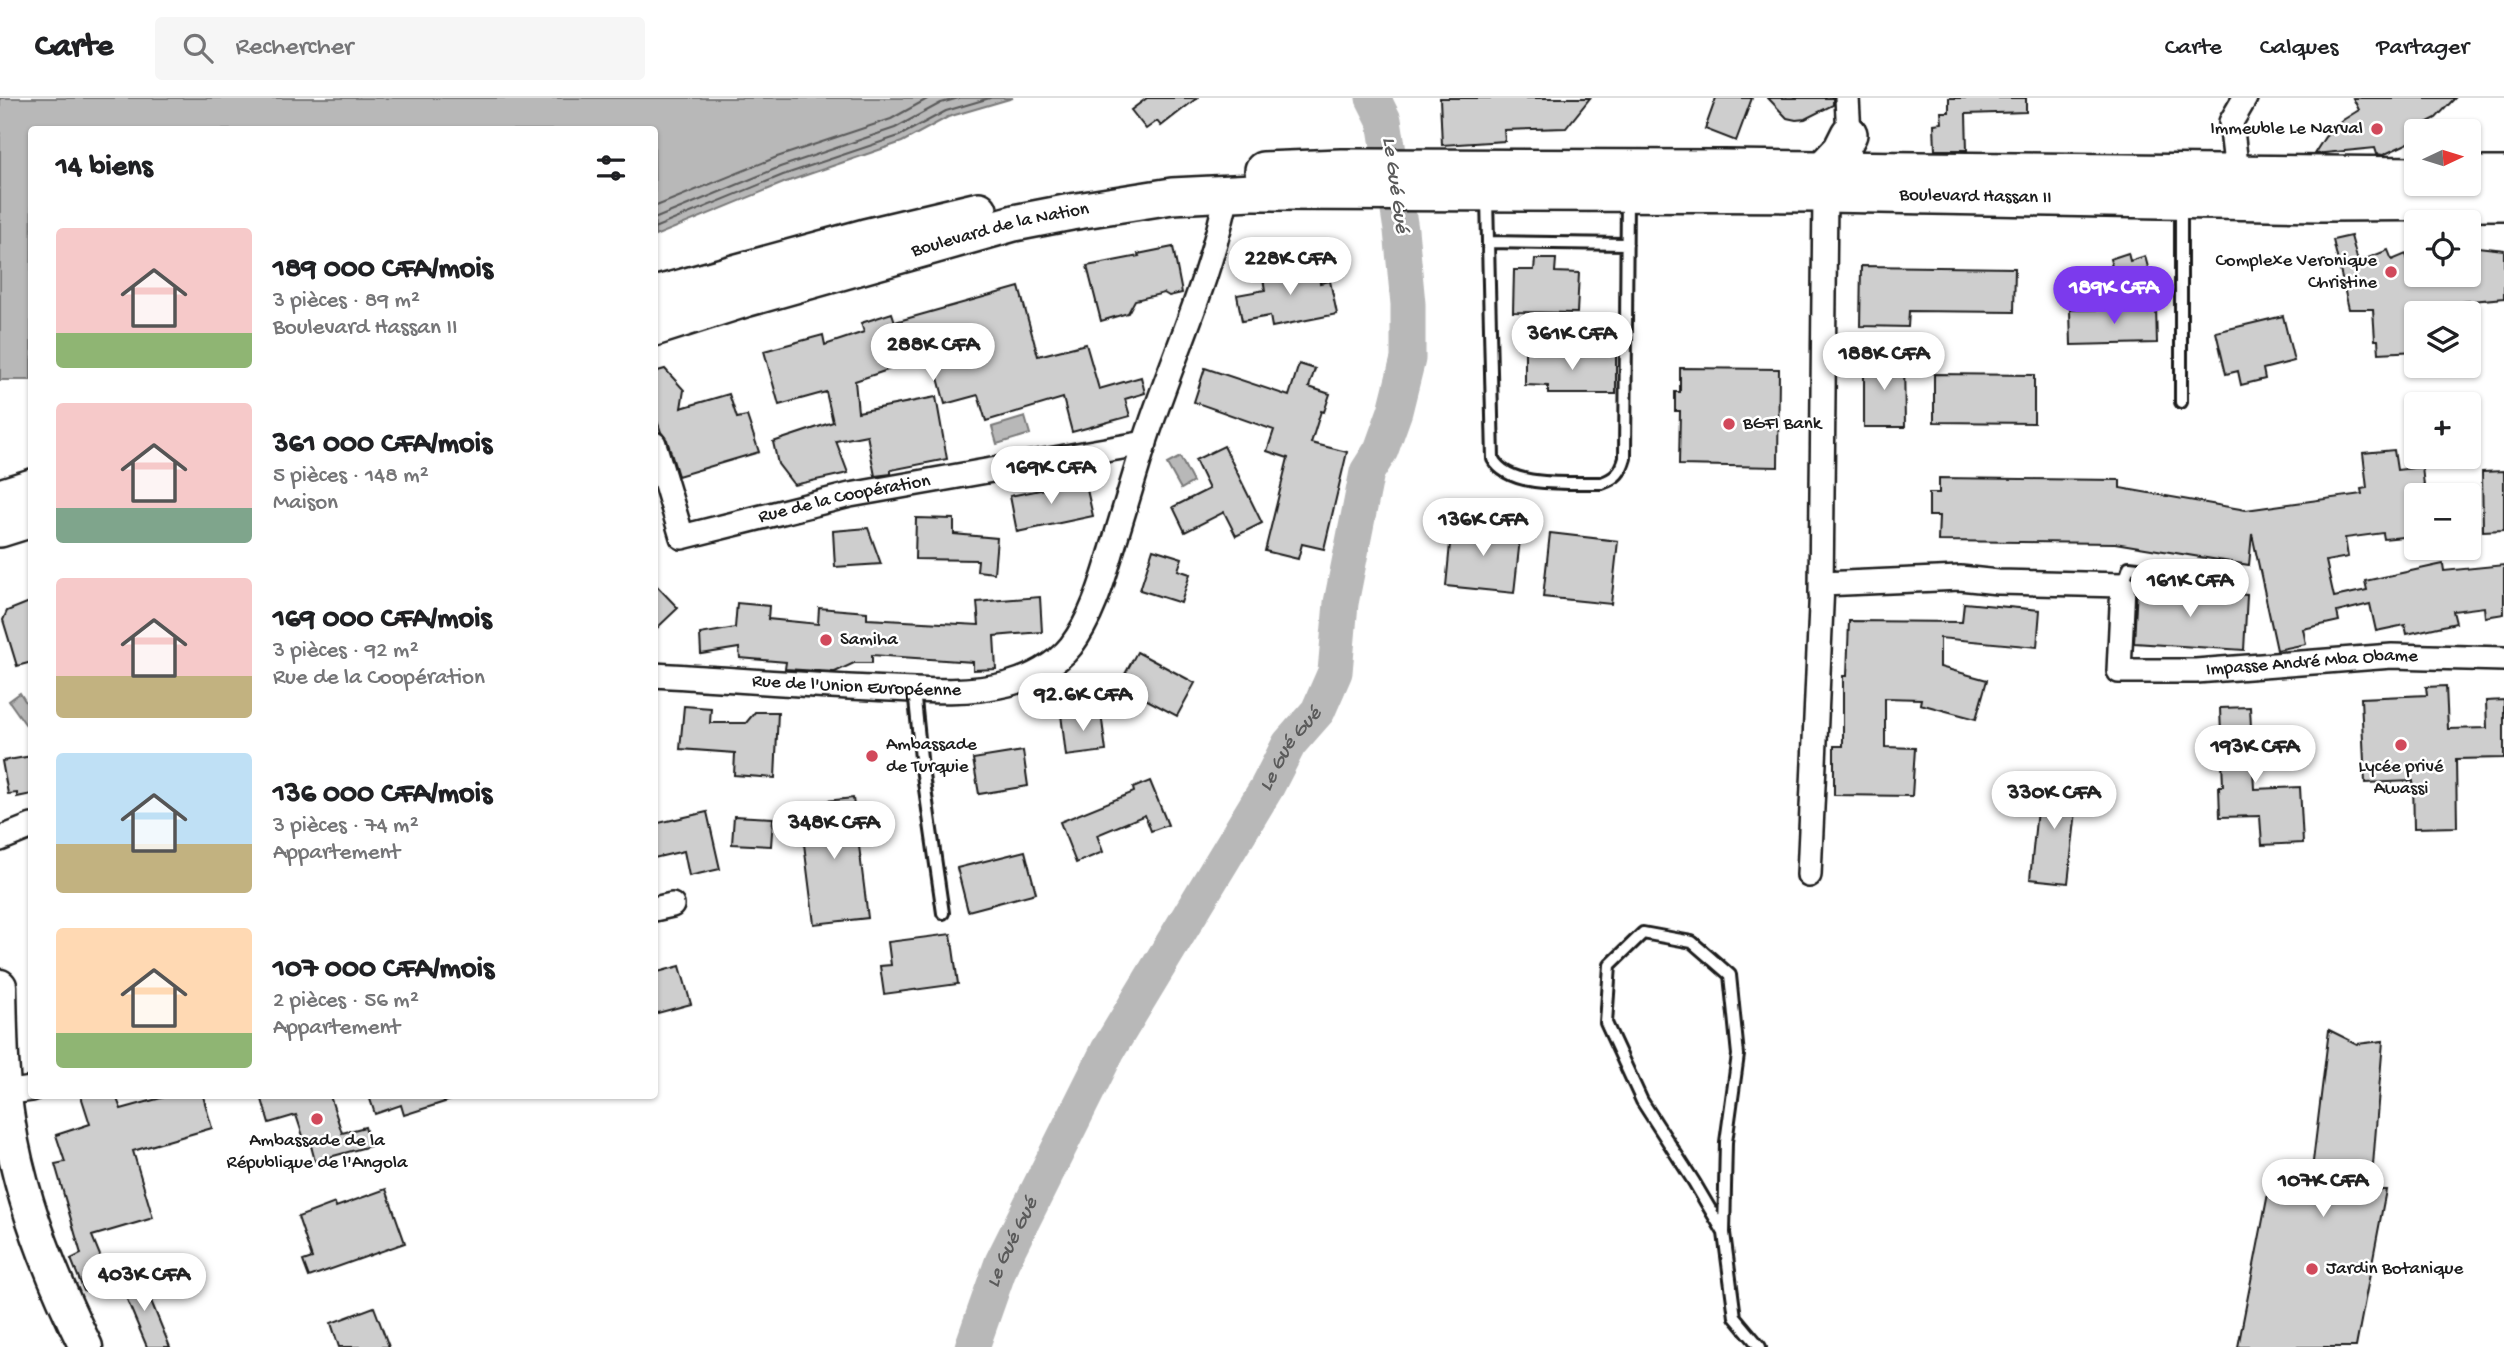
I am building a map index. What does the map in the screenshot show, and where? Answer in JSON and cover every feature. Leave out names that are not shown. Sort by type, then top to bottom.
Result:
[{"type":"main road","points":[[1849,134],[1862,158],[1873,169]]},
{"type":"main road","points":[[1824,182],[1849,134]]},
{"type":"main road","name":"Boulevard Hassan II","points":[[1439,180],[1487,193],[1628,194],[1824,182],[1873,169],[2404,175]]},
{"type":"main road","name":"Boulevard de la Nation","points":[[658,294],[865,237],[1104,184],[1185,173],[1348,180]]},
{"type":"main road","points":[[2482,175],[2504,174]]},
{"type":"main road","points":[[1348,180],[1439,180]]},
{"type":"main road","name":"Boulevard de la Nation","points":[[658,327],[744,299],[1014,223],[1148,199],[1348,180]]},
{"type":"main road","name":"Boulevard Hassan II","points":[[1439,180],[1824,182],[2181,200],[2399,204],[2504,202]]},
{"type":"main road","points":[[0,497],[28,488]]},
{"type":"main road","points":[[0,529],[28,520]]},
{"type":"main road","points":[[0,986],[0,1026],[18,1091],[12,1146],[35,1224],[62,1300],[86,1347]]},
{"type":"street","points":[[1847,98],[1849,134]]},
{"type":"street","points":[[2228,98],[2237,173]]},
{"type":"street","points":[[2231,122],[2245,98]]},
{"type":"street","points":[[1809,876],[1821,589],[1824,182]]},
{"type":"street","name":"Rue de l'Union Européenne","points":[[658,675],[968,691],[1008,684],[1051,664],[1069,648],[1083,628],[1098,595],[1145,443],[1199,298],[1217,240],[1227,192]]},
{"type":"street","name":"Rue de la Coopération","points":[[658,457],[682,537],[850,495],[1145,443]]},
{"type":"street","points":[[1821,589],[1960,578],[1998,582],[2123,584]]},
{"type":"street","name":"Impasse André Mba Obame","points":[[2123,584],[2119,671],[2196,671],[2392,656],[2504,659]]},
{"type":"street","points":[[0,839],[28,828]]},
{"type":"lane","points":[[1487,193],[1493,459],[1498,468],[1522,480],[1602,483],[1614,479],[1625,458],[1628,194]]},
{"type":"lane","points":[[2181,200],[2181,402]]},
{"type":"lane","points":[[1488,243],[1626,244]]},
{"type":"lane","points":[[2123,584],[2129,567],[2237,579]]},
{"type":"lane","points":[[914,690],[922,768],[943,913]]},
{"type":"lane","points":[[1724,1233],[1642,1101],[1606,1024],[1611,965],[1643,933],[1692,942],[1730,975],[1738,1055],[1726,1142],[1724,1233],[1735,1317],[1759,1347]]},
{"type":"water","points":[[0,98],[1013,98],[948,117],[902,142],[786,182],[658,235],[658,126],[28,126],[28,380],[0,380]]},
{"type":"water","points":[[1025,417],[1030,434],[997,444],[992,427]]},
{"type":"water","points":[[1180,457],[1193,482],[1181,489],[1167,464]]},
{"type":"water","points":[[20,693],[28,705],[28,728],[9,701]]},
{"type":"building","points":[[1147,98],[1197,98],[1161,126],[1157,121],[1146,129],[1131,110]]},
{"type":"building","points":[[1440,98],[1590,98],[1566,128],[1504,130],[1505,141],[1442,145]]},
{"type":"building","points":[[1716,98],[1752,98],[1736,141],[1705,129]]},
{"type":"building","points":[[1768,98],[1833,98],[1833,105],[1805,119],[1796,120],[1787,118]]},
{"type":"building","points":[[1949,98],[2026,98],[2026,112],[1966,114],[1967,150],[1935,150],[1934,124],[1942,123],[1941,112],[1949,112]]},
{"type":"building","name":"Immeuble Le Narval","points":[[2353,98],[2455,98],[2434,119],[2404,119],[2404,145],[2383,155],[2377,154],[2375,148],[2314,154],[2325,137],[2343,120],[2359,110]]},
{"type":"building","points":[[2351,236],[2358,262],[2388,250],[2392,260],[2404,255],[2404,287],[2481,287],[2481,247],[2504,250],[2504,298],[2404,301],[2404,352],[2379,353],[2378,340],[2375,340],[2373,309],[2349,309],[2333,240]]},
{"type":"building","points":[[1173,247],[1182,293],[1169,296],[1164,293],[1135,300],[1128,313],[1101,321],[1087,266]]},
{"type":"building","points":[[2128,253],[2130,261],[2145,256],[2151,279],[2093,296],[2087,277],[2113,270],[2110,259]]},
{"type":"building","points":[[1535,259],[1556,259],[1555,272],[1579,273],[1577,313],[1513,312],[1514,270],[1534,270]]},
{"type":"building","points":[[1316,262],[1320,283],[1330,281],[1337,314],[1272,327],[1270,316],[1242,321],[1237,295],[1265,290],[1262,272]]},
{"type":"building","points":[[1861,266],[2015,268],[2014,312],[1909,311],[1908,327],[1860,326]]},
{"type":"building","points":[[1019,287],[1038,356],[1086,344],[1099,389],[1141,377],[1145,393],[1125,399],[1130,416],[1072,432],[1063,398],[986,421],[978,395],[945,404],[932,355],[855,381],[858,412],[936,397],[947,459],[891,470],[891,474],[875,476],[867,435],[836,441],[848,473],[794,485],[778,464],[773,442],[833,422],[826,392],[779,405],[764,351],[823,335],[825,345],[864,332],[861,323],[892,313],[895,322]]},
{"type":"building","points":[[2156,308],[2157,343],[2071,345],[2070,310]]},
{"type":"building","points":[[2283,316],[2294,361],[2263,369],[2265,379],[2241,385],[2238,371],[2226,374],[2216,332]]},
{"type":"building","points":[[1525,351],[1616,351],[1616,394],[1548,394],[1548,386],[1525,385]]},
{"type":"building","points":[[1864,356],[1904,356],[1905,427],[1864,427]]},
{"type":"building","points":[[1299,364],[1315,369],[1309,387],[1330,394],[1324,412],[1321,411],[1311,443],[1347,452],[1324,549],[1302,544],[1298,559],[1265,551],[1288,458],[1267,451],[1274,430],[1194,402],[1205,368],[1289,396]]},
{"type":"building","name":"BGFI Bank","points":[[1680,368],[1779,369],[1778,467],[1679,465],[1680,411],[1675,411],[1675,392],[1680,392]]},
{"type":"building","points":[[665,369],[684,390],[681,408],[729,394],[737,418],[747,416],[759,452],[678,476],[667,440],[658,423],[658,371]]},
{"type":"building","points":[[1934,374],[2034,375],[2034,423],[1934,422]]},
{"type":"building","points":[[1224,446],[1262,523],[1236,536],[1224,512],[1185,532],[1173,507],[1209,489],[1195,460]]},
{"type":"building","points":[[2394,450],[2397,470],[2422,469],[2424,483],[2404,483],[2404,537],[2384,539],[2383,533],[2345,538],[2348,557],[2326,561],[2334,597],[2367,590],[2365,581],[2443,564],[2444,571],[2504,565],[2504,614],[2485,617],[2484,607],[2453,611],[2456,623],[2407,634],[2405,625],[2376,631],[2370,604],[2337,612],[2339,621],[2303,629],[2306,644],[2277,650],[2252,534],[2249,565],[2115,543],[1938,541],[1939,516],[1929,516],[1929,493],[1939,493],[1939,478],[2120,480],[2120,488],[2246,510],[2362,494],[2361,489],[2367,488],[2363,453]]},
{"type":"building","points":[[2504,471],[2504,530],[2483,531],[2482,472]]},
{"type":"building","points":[[1085,481],[1093,516],[1017,532],[1010,496]]},
{"type":"building","points":[[916,518],[954,519],[954,534],[997,538],[994,573],[977,571],[978,560],[915,559]]},
{"type":"building","points":[[1452,523],[1521,530],[1514,593],[1446,586]]},
{"type":"building","points":[[868,528],[881,564],[835,567],[833,531]]},
{"type":"building","points":[[1550,533],[1618,541],[1611,604],[1543,597]]},
{"type":"building","points":[[1153,549],[1182,558],[1178,570],[1190,574],[1181,603],[1140,590]]},
{"type":"building","points":[[658,587],[678,608],[658,627]]},
{"type":"building","points":[[2137,587],[2247,595],[2244,650],[2134,643]]},
{"type":"building","points":[[1040,597],[1042,632],[994,636],[996,669],[973,670],[973,662],[872,655],[872,663],[854,663],[835,672],[785,669],[786,662],[740,658],[739,648],[701,654],[700,634],[735,628],[737,603],[769,606],[768,619],[818,624],[819,608],[867,612],[867,619],[979,625],[977,602]]},
{"type":"building","points":[[28,603],[28,663],[17,666],[3,620],[7,611]]},
{"type":"building","points":[[1964,603],[2040,610],[2037,647],[1940,638],[1940,667],[1987,680],[1976,719],[1920,704],[1921,699],[1885,698],[1885,747],[1915,748],[1912,796],[1834,795],[1834,746],[1843,746],[1843,676],[1847,676],[1849,621],[1962,622]]},
{"type":"building","points":[[1137,652],[1195,683],[1177,716],[1119,685]]},
{"type":"building","points":[[2446,686],[2448,729],[2487,728],[2486,701],[2504,700],[2504,758],[2456,759],[2457,827],[2414,828],[2413,781],[2365,783],[2361,698],[2427,695],[2426,687]]},
{"type":"building","points":[[684,706],[711,708],[710,723],[746,723],[755,712],[778,712],[775,778],[734,775],[735,753],[680,749]]},
{"type":"building","points":[[2250,707],[2254,789],[2300,787],[2303,843],[2262,845],[2260,816],[2220,817],[2219,786],[2223,786],[2220,708]]},
{"type":"building","points":[[1089,711],[1090,714],[1101,713],[1106,751],[1066,756],[1061,714]]},
{"type":"building","points":[[1023,751],[1028,786],[979,794],[973,759]]},
{"type":"building","points":[[28,757],[28,795],[17,797],[17,793],[8,794],[2,761]]},
{"type":"building","points":[[2040,780],[2079,784],[2068,883],[2030,879]]},
{"type":"building","points":[[1150,781],[1168,825],[1151,831],[1145,815],[1097,835],[1103,852],[1076,863],[1060,822],[1134,792],[1133,788]]},
{"type":"building","points":[[853,798],[868,918],[814,924],[799,804]]},
{"type":"building","points":[[707,812],[720,869],[689,876],[684,851],[658,857],[658,823]]},
{"type":"building","points":[[734,816],[773,818],[771,846],[732,844]]},
{"type":"building","points":[[1025,851],[1036,893],[968,911],[957,868]]},
{"type":"building","points":[[951,934],[958,984],[884,994],[880,966],[891,965],[888,942]]},
{"type":"building","points":[[680,966],[691,1004],[658,1013],[658,972]]},
{"type":"building","name":"Jardin Botanique","points":[[2329,1030],[2357,1044],[2383,1041],[2371,1190],[2386,1190],[2356,1347],[2238,1347],[2273,1168],[2310,1186]]},
{"type":"building","points":[[82,1099],[117,1099],[121,1109],[157,1099],[204,1099],[212,1128],[133,1151],[153,1218],[92,1236],[110,1280],[84,1291],[71,1259],[81,1254],[55,1164],[65,1162],[56,1135],[90,1124]]},
{"type":"building","name":"Ambassade de la République de l'Angola","points":[[262,1099],[331,1099],[342,1133],[365,1127],[370,1146],[315,1161],[309,1138],[304,1139],[296,1115],[269,1123]]},
{"type":"building","points":[[370,1099],[454,1099],[404,1115],[401,1105],[375,1114]]},
{"type":"building","points":[[386,1189],[405,1243],[309,1277],[303,1261],[312,1258],[298,1217],[335,1203],[336,1207]]},
{"type":"building","points":[[140,1274],[170,1347],[147,1347],[120,1283]]},
{"type":"building","points":[[374,1307],[389,1347],[339,1347],[331,1323]]},
{"type":"waterway","name":"Le Gué Gué","points":[[972,1347],[1002,1262],[1108,1050],[1267,787],[1289,744],[1318,711],[1335,672],[1341,603],[1367,472],[1381,450],[1395,411],[1408,359],[1408,304],[1401,230],[1384,120],[1373,98]]},
{"type":"place","name":"Immeuble Le Narval","points":[[2377,129]]},
{"type":"place","name":"Complexe Veronique Christine","points":[[2391,272]]},
{"type":"place","name":"BGFI Bank","points":[[1729,424]]},
{"type":"place","name":"Samiha","points":[[826,640]]},
{"type":"place","name":"Lycée privé Awassi","points":[[2401,745]]},
{"type":"place","name":"Ambassade de Turquie","points":[[872,756]]},
{"type":"place","name":"Ambassade de la République de l'Angola","points":[[317,1119]]},
{"type":"place","name":"Jardin Botanique","points":[[2312,1269]]}]
